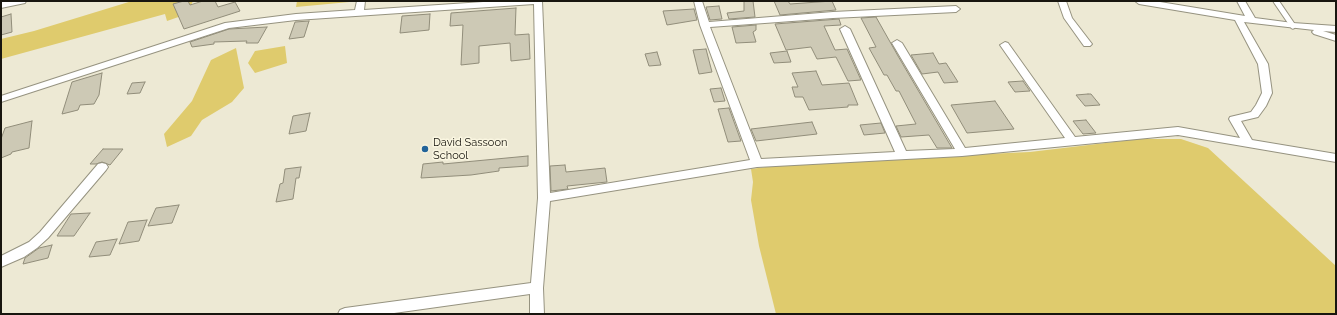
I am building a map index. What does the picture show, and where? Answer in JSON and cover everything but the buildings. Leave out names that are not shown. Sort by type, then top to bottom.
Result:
[{"type":"street","points":[[1,5],[22,1]]},
{"type":"street","points":[[360,14],[361,1]]},
{"type":"street","points":[[1,99],[228,25],[247,21],[538,1],[544,198],[537,288],[537,314]]},
{"type":"street","points":[[698,1],[705,25],[757,164]]},
{"type":"street","points":[[1062,1],[1068,18],[1087,44]]},
{"type":"street","points":[[1139,1],[1294,26],[1336,29]]},
{"type":"street","points":[[1241,1],[1252,20]]},
{"type":"street","points":[[705,25],[832,15],[956,9]]},
{"type":"street","points":[[1238,18],[1263,64],[1268,93],[1261,106],[1254,114],[1234,119],[1248,143]]},
{"type":"street","points":[[1294,26],[1336,38]]},
{"type":"street","points":[[845,29],[902,155]]},
{"type":"street","points":[[897,43],[962,152]]},
{"type":"street","points":[[1006,45],[1072,141]]},
{"type":"street","points":[[544,198],[757,164],[962,152],[1178,131],[1336,158]]},
{"type":"street","points":[[1,262],[33,245],[44,235],[102,167]]},
{"type":"street","points":[[345,314],[537,288]]},
{"type":"lane","points":[[1276,1],[1294,26]]},
{"type":"shaded area","points":[[132,1],[193,1],[187,14],[167,21],[165,14],[1,59],[1,39],[34,31]]},
{"type":"shaded area","points":[[297,1],[360,1],[296,7]]},
{"type":"shaded area","points":[[285,46],[287,63],[255,73],[248,63],[255,51]]},
{"type":"shaded area","points":[[236,48],[244,88],[232,102],[202,120],[191,136],[167,147],[164,134],[192,101],[211,60]]},
{"type":"shaded area","points":[[1139,139],[1181,139],[1208,148],[1336,266],[1336,314],[776,314],[759,246],[751,200],[753,182],[751,169],[795,163],[1030,152]]},
{"type":"place","name":"David Sassoon School","points":[[425,149]]}]
